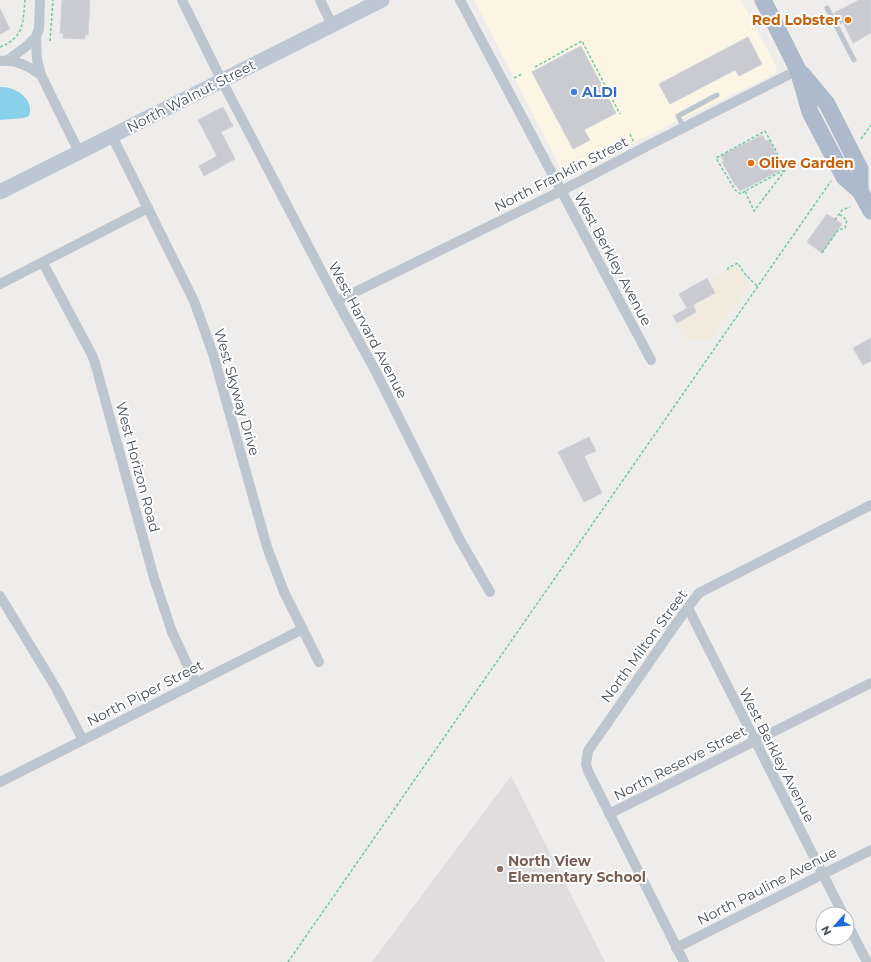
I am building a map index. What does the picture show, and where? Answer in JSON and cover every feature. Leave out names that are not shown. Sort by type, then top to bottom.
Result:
[{"type":"main road","name":"North Walnut Street","points":[[0,192],[382,0]]},
{"type":"main road","points":[[763,0],[798,70],[827,104],[860,169],[860,191],[871,211]]},
{"type":"street","points":[[40,0],[39,29],[36,37],[37,60],[41,75],[79,152]]},
{"type":"street","name":"West Harvard Avenue","points":[[182,0],[222,81],[374,370],[460,540],[490,592]]},
{"type":"street","points":[[320,0],[332,25]]},
{"type":"street","name":"West Berkley Avenue","points":[[460,0],[651,360]]},
{"type":"street","points":[[4,60],[23,50],[36,37]]},
{"type":"street","points":[[4,60],[31,68],[41,75]]},
{"type":"street","name":"North Franklin Street","points":[[337,301],[561,191],[798,70]]},
{"type":"street","name":"West Skyway Drive","points":[[112,136],[186,283],[211,348],[267,547],[284,592],[319,662]]},
{"type":"street","points":[[0,284],[148,208]]},
{"type":"street","name":"West Horizon Road","points":[[42,263],[92,355],[154,578],[172,632],[196,683]]},
{"type":"street","name":"North Milton Street","points":[[609,814],[588,771],[586,758],[591,745],[699,594],[704,590],[871,505]]},
{"type":"street","points":[[0,596],[56,688],[83,740]]},
{"type":"street","name":"West Berkley Avenue","points":[[688,608],[838,906]]},
{"type":"street","name":"North Piper Street","points":[[0,782],[303,629]]},
{"type":"street","name":"North Reserve Street","points":[[609,814],[871,683]]},
{"type":"street","points":[[609,814],[684,962]]},
{"type":"street","name":"North Pauline Avenue","points":[[676,948],[871,850]]},
{"type":"street","points":[[855,939],[867,962]]},
{"type":"lane","points":[[827,8],[854,60]]},
{"type":"lane","points":[[684,128],[678,116],[717,95]]},
{"type":"path","points":[[0,47],[16,38],[21,31],[25,0]]},
{"type":"path","points":[[50,41],[53,0]]},
{"type":"path","points":[[535,67],[582,41],[620,114]]},
{"type":"path","points":[[514,78],[522,74]]},
{"type":"path","points":[[860,140],[871,125]]},
{"type":"path","points":[[765,131],[786,169],[741,194],[734,190],[716,158],[765,131]]},
{"type":"path","points":[[630,134],[634,143]]},
{"type":"path","points":[[745,191],[754,211],[786,169]]},
{"type":"path","points":[[288,962],[833,180]]},
{"type":"path","points":[[835,220],[842,210],[850,207]]},
{"type":"path","points":[[822,253],[838,230],[845,228],[847,220],[839,214]]},
{"type":"path","points":[[728,270],[728,268],[738,263],[744,273],[758,287]]},
{"type":"shaded area","points":[[474,0],[741,0],[777,68],[775,74],[667,126],[566,178]]},
{"type":"shaded area","name":"North View Elementary School","points":[[511,776],[605,962],[372,962]]},
{"type":"sand","points":[[737,267],[744,278],[751,285],[709,340],[685,340],[677,323],[696,312],[693,305],[715,293],[709,282],[728,270]]},
{"type":"water","points":[[0,87],[6,87],[17,91],[26,99],[29,104],[29,116],[24,118],[0,120]]},
{"type":"building","points":[[62,0],[90,0],[88,35],[85,34],[85,39],[63,38],[63,33],[60,33]]},
{"type":"building","name":"Red Lobster","points":[[859,0],[871,0],[871,33],[853,43],[843,22],[840,24],[834,13]]},
{"type":"building","points":[[0,9],[10,29],[0,34]]},
{"type":"building","points":[[748,37],[762,64],[739,76],[735,70],[670,104],[659,84]]},
{"type":"building","name":"ALDI","points":[[581,46],[616,113],[584,130],[590,140],[573,149],[532,72]]},
{"type":"building","points":[[223,107],[233,126],[221,132],[235,159],[204,176],[199,166],[217,156],[198,120]]},
{"type":"building","name":"Olive Garden","points":[[762,135],[766,141],[769,140],[781,163],[778,164],[781,170],[740,191],[722,162],[724,161],[721,156]]},
{"type":"building","points":[[827,214],[842,224],[822,253],[807,242]]},
{"type":"building","points":[[707,278],[715,293],[687,308],[679,294]]},
{"type":"building","points":[[693,305],[696,312],[677,323],[673,316]]},
{"type":"building","points":[[871,338],[871,361],[863,365],[853,348]]},
{"type":"building","points":[[589,437],[596,451],[584,456],[602,493],[584,502],[558,452]]},
{"type":"place","name":"Red Lobster","points":[[848,20]]},
{"type":"place","name":"ALDI","points":[[574,92]]},
{"type":"place","name":"Olive Garden","points":[[751,163]]},
{"type":"place","name":"North View Elementary School","points":[[500,869]]}]
